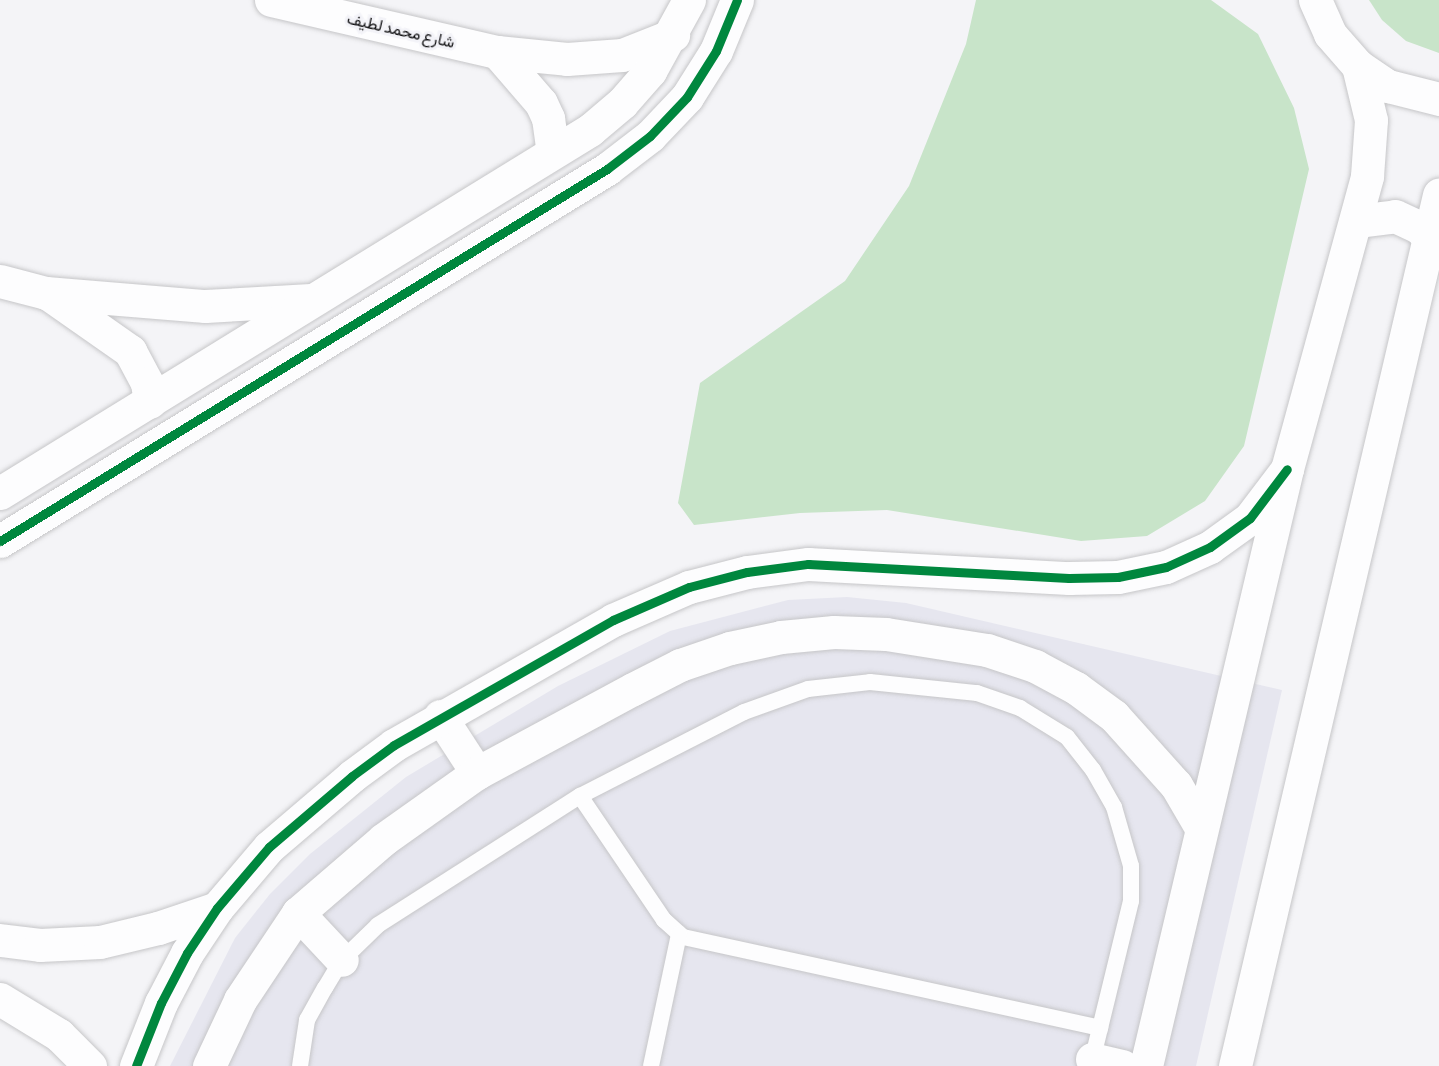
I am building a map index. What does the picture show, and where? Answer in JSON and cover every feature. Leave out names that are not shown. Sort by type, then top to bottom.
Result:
[{"type":"street","name":"شارع محمد لطيف","points":[[271,0],[496,52],[595,59],[622,55],[673,35]]},
{"type":"street","points":[[0,493],[320,299],[590,130],[622,103],[650,71],[673,35],[689,0]]},
{"type":"street","points":[[0,541],[607,169],[650,136],[687,97],[716,51],[737,0]]},
{"type":"street","points":[[1315,0],[1330,34],[1358,66],[1388,86],[1439,99]]},
{"type":"street","points":[[496,52],[541,103],[553,152]]},
{"type":"street","points":[[1146,1066],[1200,826],[1287,469],[1357,222],[1367,176],[1371,120],[1358,66]]},
{"type":"street","points":[[1235,1066],[1439,195]]},
{"type":"street","points":[[1357,222],[1395,216],[1419,227],[1428,237]]},
{"type":"street","points":[[0,281],[46,293],[205,306],[320,299]]},
{"type":"street","points":[[46,293],[130,351],[147,383],[150,402]]},
{"type":"street","points":[[136,1066],[166,993],[217,908],[269,847],[352,776],[440,716],[613,620],[689,587],[747,572],[808,564],[868,565],[1079,578],[1118,577],[1166,567],[1210,547],[1250,518],[1287,469]]},
{"type":"street","points":[[209,1066],[240,1000],[298,913],[384,839],[477,773],[662,675],[730,648],[823,633],[886,634],[987,650],[1035,666],[1076,688],[1147,749],[1176,785],[1200,826]]},
{"type":"street","points":[[440,716],[477,773]]},
{"type":"street","points":[[0,940],[40,945],[100,942],[158,928],[217,908]]},
{"type":"street","points":[[298,913],[342,960]]},
{"type":"street","points":[[0,999],[59,1035],[90,1066]]},
{"type":"lane","points":[[300,1066],[307,1020],[342,960],[378,925],[580,796],[744,712],[808,689],[870,682],[921,685],[976,693],[1020,708],[1067,737],[1093,770],[1126,841],[1131,901],[1100,1028],[1102,1064]]},
{"type":"lane","points":[[580,796],[664,920],[679,934],[706,944],[1100,1028]]},
{"type":"lane","points":[[651,1066],[679,934]]},
{"type":"shaded area","points":[[847,597],[906,603],[1282,690],[1196,1066],[170,1066],[235,938],[270,894],[310,854],[406,777],[558,686],[670,631],[788,600]]},
{"type":"green space","points":[[976,0],[1211,0],[1258,34],[1294,108],[1309,169],[1244,446],[1205,501],[1147,536],[1081,541],[887,510],[800,513],[694,525],[678,503],[700,383],[845,281],[909,186],[966,44]]},
{"type":"green space","points":[[1369,0],[1439,0],[1439,53],[1406,41],[1382,20]]},
{"type":"cycle path","points":[[0,541],[607,169],[650,136],[687,97],[716,51],[737,0]]},
{"type":"cycle path","points":[[136,1066],[161,1003],[187,953],[217,908],[269,847],[352,776],[394,745],[613,620],[689,587],[747,572],[808,564],[1069,578],[1118,577],[1166,567],[1210,547],[1250,518],[1287,469]]}]
